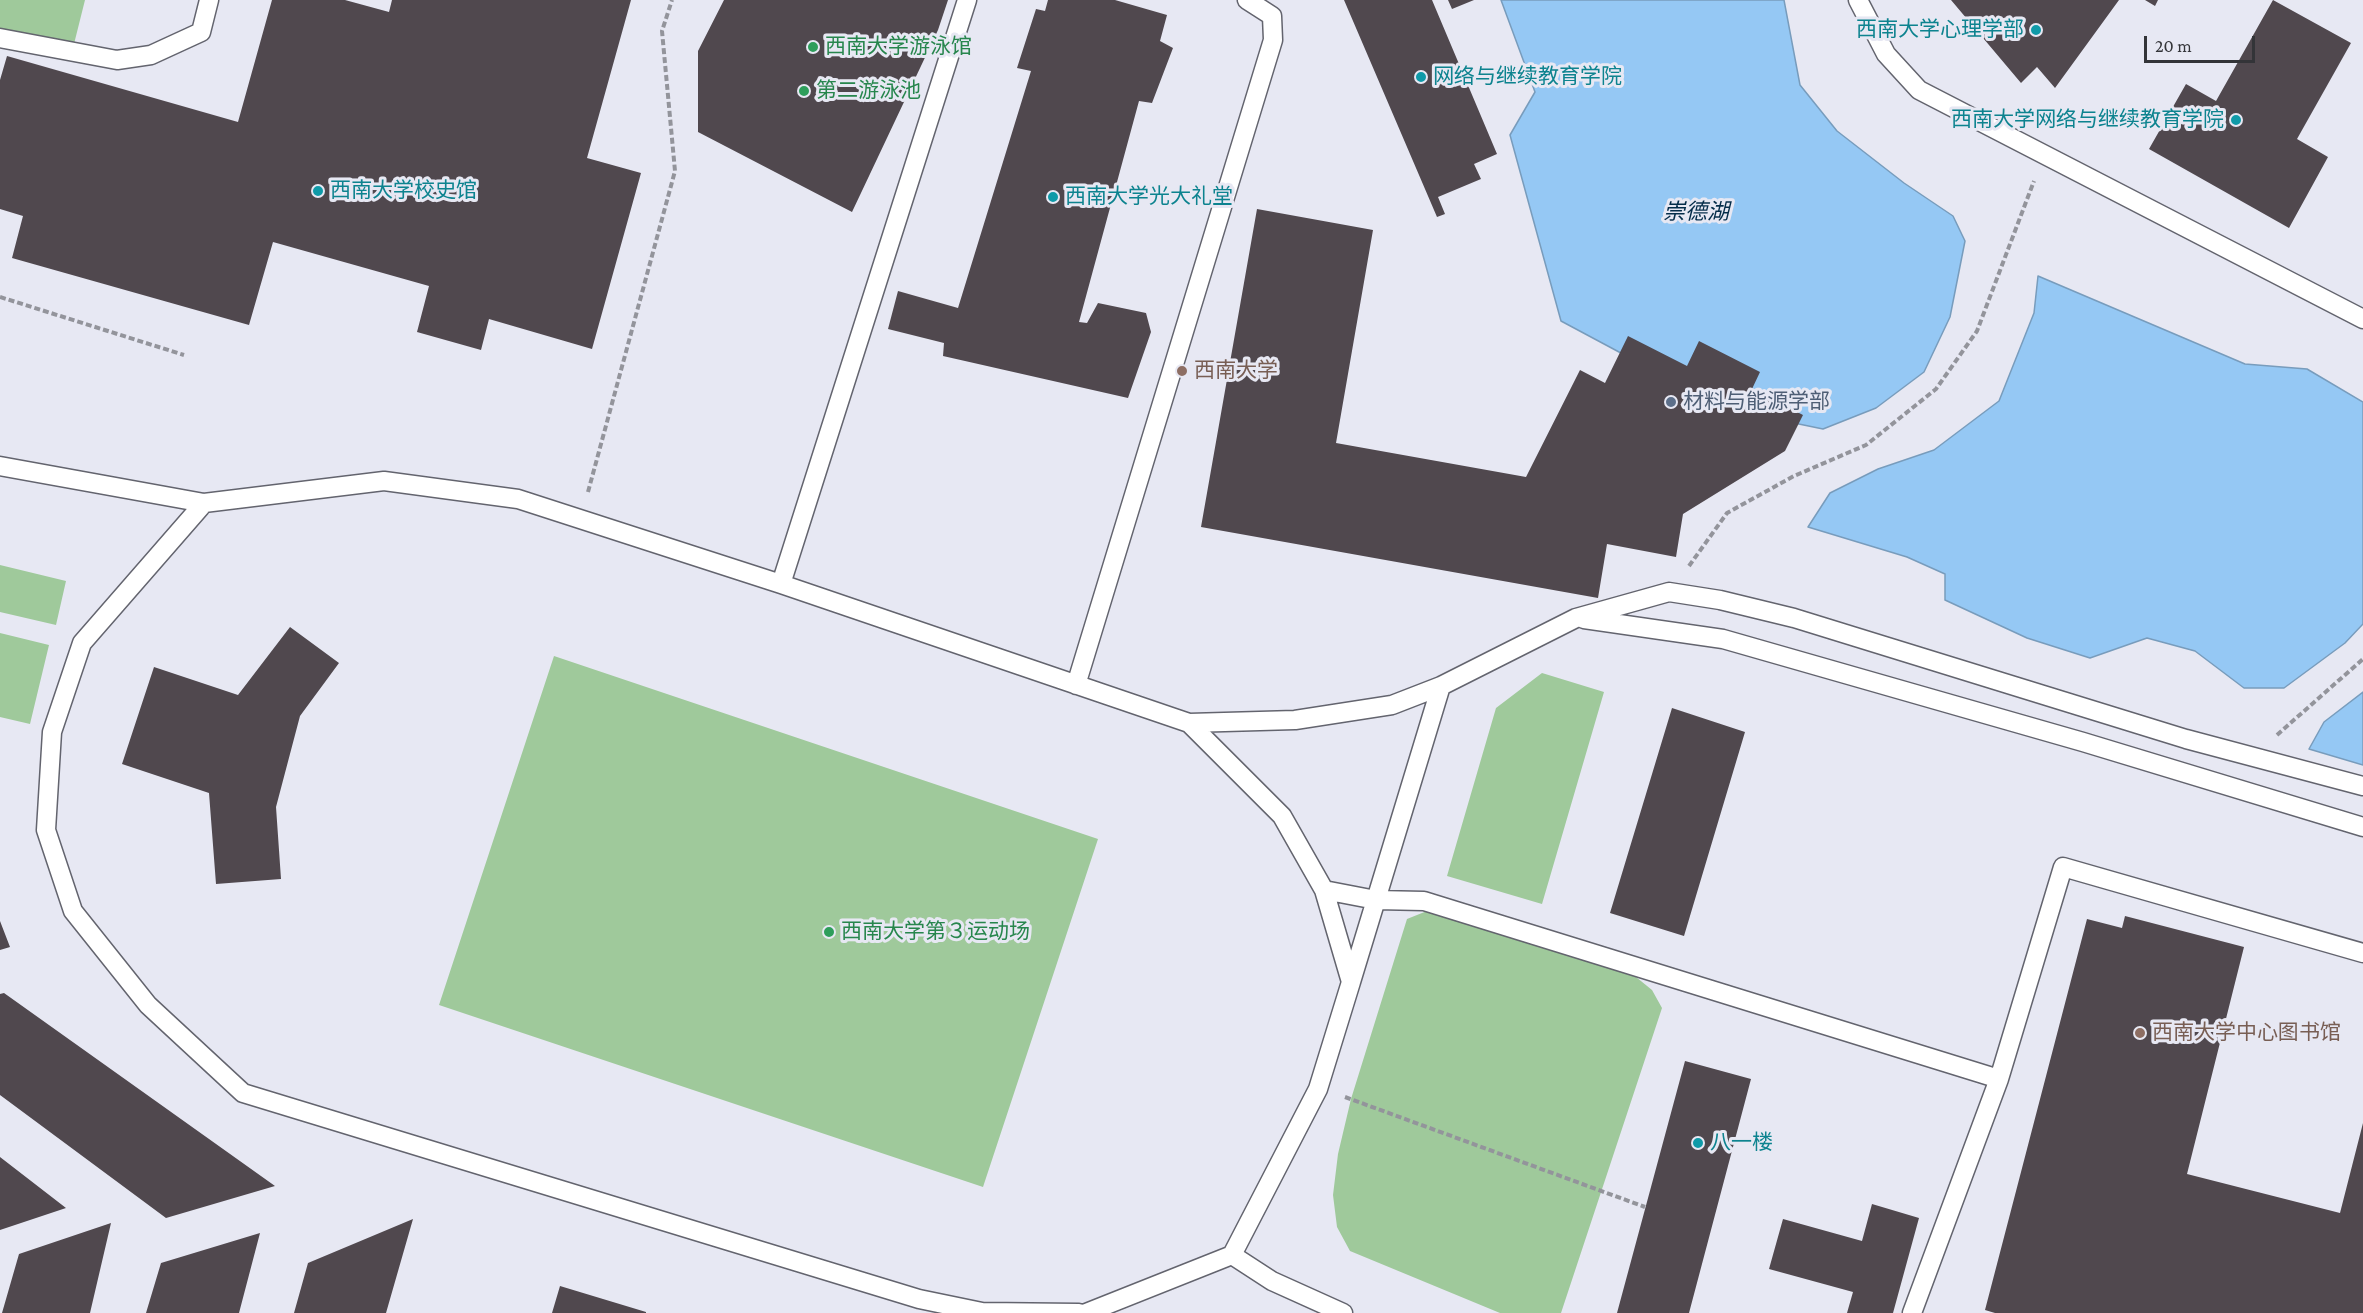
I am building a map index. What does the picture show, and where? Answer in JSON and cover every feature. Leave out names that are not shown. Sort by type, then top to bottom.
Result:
[{"type":"lane","points":[[0,38],[117,60],[151,55],[201,32],[210,0]]},
{"type":"lane","points":[[781,584],[967,0]]},
{"type":"lane","points":[[1076,685],[1274,40],[1272,16],[1247,0]]},
{"type":"lane","points":[[1858,0],[1886,54],[1919,90],[2363,320]]},
{"type":"lane","points":[[0,466],[204,503],[384,481],[518,499],[781,584],[1189,723],[1295,720],[1392,705],[1441,686],[1576,618],[1669,592],[1720,600],[1794,618],[2163,732],[2363,786]]},
{"type":"lane","points":[[204,503],[82,643],[51,732],[46,830],[73,911],[148,1005],[243,1093],[920,1299],[982,1312],[1079,1313]]},
{"type":"lane","points":[[1576,618],[1723,639],[2084,742],[2363,827]]},
{"type":"lane","points":[[1086,1313],[1232,1256],[1318,1089],[1441,686]]},
{"type":"lane","points":[[1189,723],[1282,816],[1324,890],[1351,982]]},
{"type":"lane","points":[[1912,1313],[1999,1079],[2062,867],[2363,953]]},
{"type":"lane","points":[[1324,890],[1376,900],[1424,900],[1999,1079]]},
{"type":"lane","points":[[1232,1256],[1272,1281],[1343,1313]]},
{"type":"path","points":[[580,519],[675,171],[662,31],[672,0]]},
{"type":"path","points":[[1669,592],[1727,513],[1794,476],[1866,445],[1936,389],[1977,331],[2044,155]]},
{"type":"path","points":[[0,297],[184,355]]},
{"type":"path","points":[[2251,757],[2363,659]]},
{"type":"path","points":[[1318,1089],[1351,1099],[1645,1208]]},
{"type":"green space","points":[[0,0],[85,0],[72,52],[0,38]]},
{"type":"green space","points":[[0,565],[66,581],[56,625],[0,612]]},
{"type":"green space","points":[[0,633],[49,645],[30,724],[0,717]]},
{"type":"green space","points":[[554,656],[1098,839],[983,1187],[439,1005]]},
{"type":"green space","points":[[1542,673],[1604,692],[1542,904],[1447,876],[1496,708]]},
{"type":"green space","points":[[1427,911],[1636,977],[1652,990],[1662,1008],[1561,1313],[1500,1313],[1350,1251],[1337,1227],[1333,1195],[1338,1154],[1351,1099],[1407,919]]},
{"type":"water","name":"崇德湖","points":[[1501,0],[1784,0],[1800,85],[1837,131],[1904,183],[1953,216],[1965,241],[1950,317],[1924,372],[1876,408],[1823,429],[1760,416],[1677,383],[1561,321],[1510,135],[1535,92]]},
{"type":"water","points":[[2038,276],[2245,364],[2307,369],[2363,402],[2363,624],[2345,643],[2284,688],[2244,688],[2195,651],[2147,638],[2090,658],[2027,638],[1945,600],[1945,574],[1907,557],[1808,527],[1830,493],[1878,469],[1934,450],[1999,401],[2034,313]]},
{"type":"water","points":[[2363,692],[2363,765],[2309,749],[2324,722]]},
{"type":"building","name":"西南大学校史馆","points":[[272,0],[345,0],[389,12],[392,0],[631,0],[587,158],[641,173],[592,349],[489,319],[481,350],[417,332],[429,286],[273,242],[249,325],[12,258],[23,216],[0,209],[0,80],[7,56],[238,122]]},
{"type":"building","name":"第二游泳池","points":[[724,0],[948,0],[938,30],[852,212],[698,132],[698,51]]},
{"type":"building","name":"西南大学光大礼堂","points":[[1048,0],[1115,0],[1167,15],[1160,41],[1173,48],[1152,103],[1139,101],[1079,322],[1087,323],[1098,303],[1146,313],[1151,332],[1128,398],[943,356],[944,343],[888,329],[898,291],[958,308],[1031,71],[1017,68],[1036,9],[1045,11]]},
{"type":"building","name":"网络与继续教育学院","points":[[1344,0],[1432,0],[1497,154],[1474,164],[1481,179],[1438,197],[1445,214],[1437,217]]},
{"type":"building","name":"网络与继续教育学院","points":[[1448,0],[1474,0],[1452,9]]},
{"type":"building","name":"西南大学心理学部","points":[[1951,0],[2119,0],[2055,88],[2037,67],[2021,83]]},
{"type":"building","points":[[2145,0],[2158,0],[2155,6]]},
{"type":"building","name":"西南大学网络与继续教育学院","points":[[2273,0],[2351,43],[2297,139],[2328,157],[2289,228],[2149,149],[2186,84],[2216,101]]},
{"type":"building","name":"材料与能源学部","points":[[1257,209],[1373,230],[1336,443],[1526,477],[1580,370],[1605,383],[1628,336],[1687,366],[1699,341],[1760,372],[1752,389],[1803,415],[1785,451],[1683,514],[1676,557],[1607,544],[1598,598],[1201,527]]},
{"type":"building","points":[[290,627],[339,663],[300,716],[276,807],[281,879],[216,884],[209,793],[122,764],[154,667],[238,695]]},
{"type":"building","points":[[1672,708],[1745,732],[1684,936],[1610,913]]},
{"type":"building","name":"西南大学中心图书馆","points":[[2125,916],[2244,947],[2187,1174],[2340,1213],[2363,1123],[2363,1313],[1995,1313],[1985,1310],[2087,919],[2122,928]]},
{"type":"building","points":[[0,921],[10,947],[0,950]]},
{"type":"building","points":[[4,993],[275,1186],[166,1218],[0,1095],[0,994]]},
{"type":"building","name":"八一楼","points":[[1685,1061],[1751,1079],[1689,1313],[1617,1313]]},
{"type":"building","points":[[0,1157],[66,1208],[0,1230]]},
{"type":"building","points":[[1872,1204],[1919,1218],[1893,1313],[1847,1313],[1853,1292],[1769,1269],[1783,1219],[1862,1241]]},
{"type":"building","points":[[413,1219],[386,1313],[294,1313],[308,1263]]},
{"type":"building","points":[[111,1223],[90,1313],[2,1313],[19,1254]]},
{"type":"building","points":[[260,1233],[239,1313],[146,1313],[161,1263]]},
{"type":"building","points":[[560,1286],[646,1312],[646,1313],[552,1313]]},
{"type":"place","name":"西南大学心理学部","points":[[2036,30]]},
{"type":"place","name":"西南大学游泳馆","points":[[813,47]]},
{"type":"place","name":"网络与继续教育学院","points":[[1421,77]]},
{"type":"place","name":"第二游泳池","points":[[804,91]]},
{"type":"place","name":"西南大学网络与继续教育学院","points":[[2236,120]]},
{"type":"place","name":"西南大学校史馆","points":[[318,191]]},
{"type":"place","name":"西南大学光大礼堂","points":[[1053,197]]},
{"type":"place","name":"西南大学","points":[[1182,371]]},
{"type":"place","name":"材料与能源学部","points":[[1671,402]]},
{"type":"place","name":"西南大学第３运动场","points":[[829,932]]},
{"type":"place","name":"西南大学中心图书馆","points":[[2140,1033]]},
{"type":"place","name":"八一楼","points":[[1698,1143]]}]
